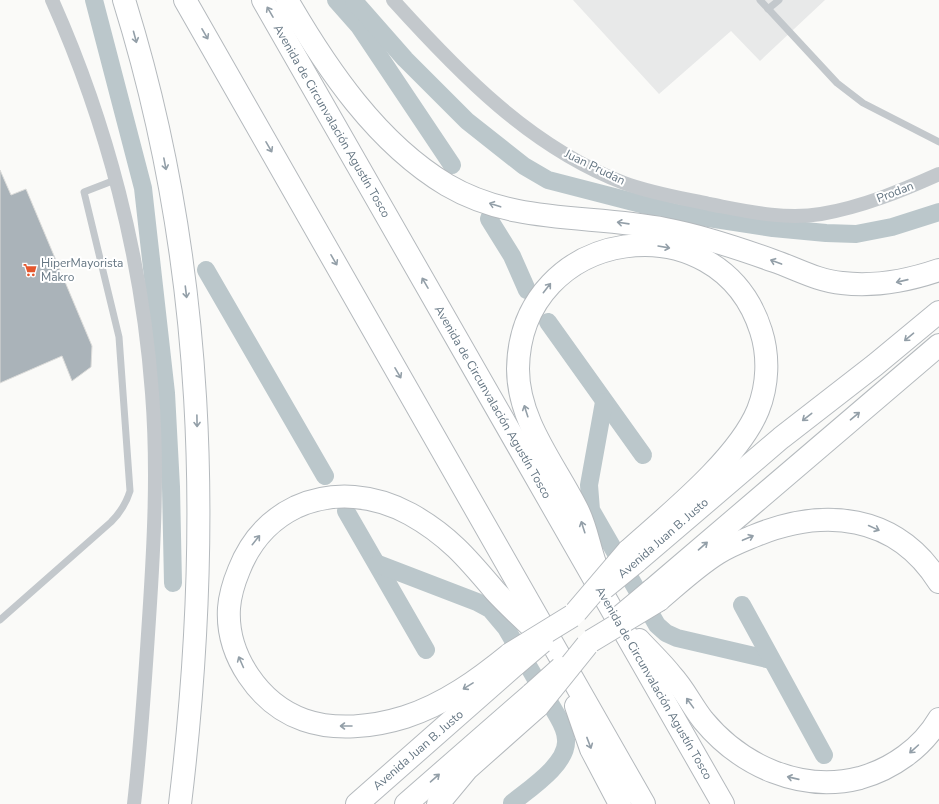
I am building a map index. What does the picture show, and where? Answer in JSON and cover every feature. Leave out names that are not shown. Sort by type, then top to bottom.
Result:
[{"type":"main road","points":[[124,0],[150,93],[179,238],[190,321],[197,411],[199,543],[197,610],[187,744],[180,804]]},
{"type":"main road","points":[[185,0],[644,804]]},
{"type":"main road","name":"Avenida de Circunvalación Agustín Tosco","points":[[263,0],[723,804]]},
{"type":"main road","points":[[287,0],[312,41],[338,78],[378,126],[410,158],[429,173],[465,194],[507,209],[529,214],[613,221],[664,229],[743,251],[820,279],[841,283],[878,285],[898,282],[939,270]]},
{"type":"main road","points":[[620,804],[591,749],[556,652],[496,591],[456,546],[410,514],[388,504],[368,498],[349,496],[308,502],[289,511],[273,522],[250,547],[236,579],[231,595],[229,610],[235,647],[242,666],[253,682],[268,697],[284,710],[302,719],[321,724],[360,726],[404,717],[422,711],[470,685],[513,659],[574,614],[632,556],[702,482],[749,428],[759,408],[765,387],[767,364],[764,343],[758,322],[748,303],[730,281],[704,261],[686,253],[666,247],[642,244],[609,249],[583,259],[567,269],[552,282],[540,297],[523,334],[518,371],[526,413],[553,466],[579,512],[609,606],[673,677],[688,701],[721,740],[745,758],[777,774],[794,779],[831,782],[848,781],[868,775],[905,756],[923,741],[939,719]]},
{"type":"main road","name":"Avenida Juan B. Justo","points":[[632,556],[875,365],[939,312]]},
{"type":"main road","points":[[656,595],[939,345]]},
{"type":"main road","points":[[438,804],[467,769],[589,643],[720,552],[768,530],[798,522],[821,519],[844,519],[868,525],[888,534],[907,546],[924,562],[939,582]]},
{"type":"main road","name":"Avenida Juan B. Justo","points":[[357,804],[513,659]]},
{"type":"main road","points":[[406,804],[535,700]]},
{"type":"street","points":[[52,0],[82,74],[115,180],[137,276],[149,355],[154,429],[156,521],[143,710],[134,804]]},
{"type":"street","name":"Juan Prudan","points":[[393,0],[437,49],[486,96],[538,137],[576,160],[624,183],[663,194],[758,214],[791,216],[820,214],[851,208]]},
{"type":"street","name":"Prodan","points":[[851,208],[892,194],[939,174]]},
{"type":"lane","points":[[760,0],[837,83],[863,103],[939,142]]},
{"type":"lane","points":[[768,9],[779,0]]},
{"type":"lane","points":[[0,620],[111,522],[127,501],[130,491],[118,336],[84,192],[115,180]]},
{"type":"shaded area","points":[[573,0],[825,0],[760,61],[731,31],[659,94]]},
{"type":"building","name":"HiperMayorista Makro","points":[[0,170],[11,195],[26,189],[92,346],[91,367],[72,381],[62,356],[0,383]]},
{"type":"waterway","points":[[94,0],[143,188],[166,393],[171,487],[173,583]]},
{"type":"waterway","points":[[336,0],[359,26],[452,165]]},
{"type":"waterway","points":[[354,1],[405,59],[467,121],[524,166],[548,180],[676,213],[773,228],[826,233],[856,234],[892,227],[939,212]]},
{"type":"waterway","points":[[489,219],[512,256],[527,290]]},
{"type":"waterway","points":[[206,270],[325,476]]},
{"type":"waterway","points":[[548,322],[643,455]]},
{"type":"waterway","points":[[604,402],[589,485],[591,510],[657,625],[666,633],[677,638],[771,660]]},
{"type":"waterway","points":[[346,511],[426,650]]},
{"type":"waterway","points":[[378,564],[477,602],[490,609],[506,628],[562,725],[565,731],[566,740],[565,749],[561,758],[546,775],[512,803]]},
{"type":"waterway","points":[[742,605],[824,755]]},
{"type":"place","name":"HiperMayorista Makro","points":[[30,270]]}]
